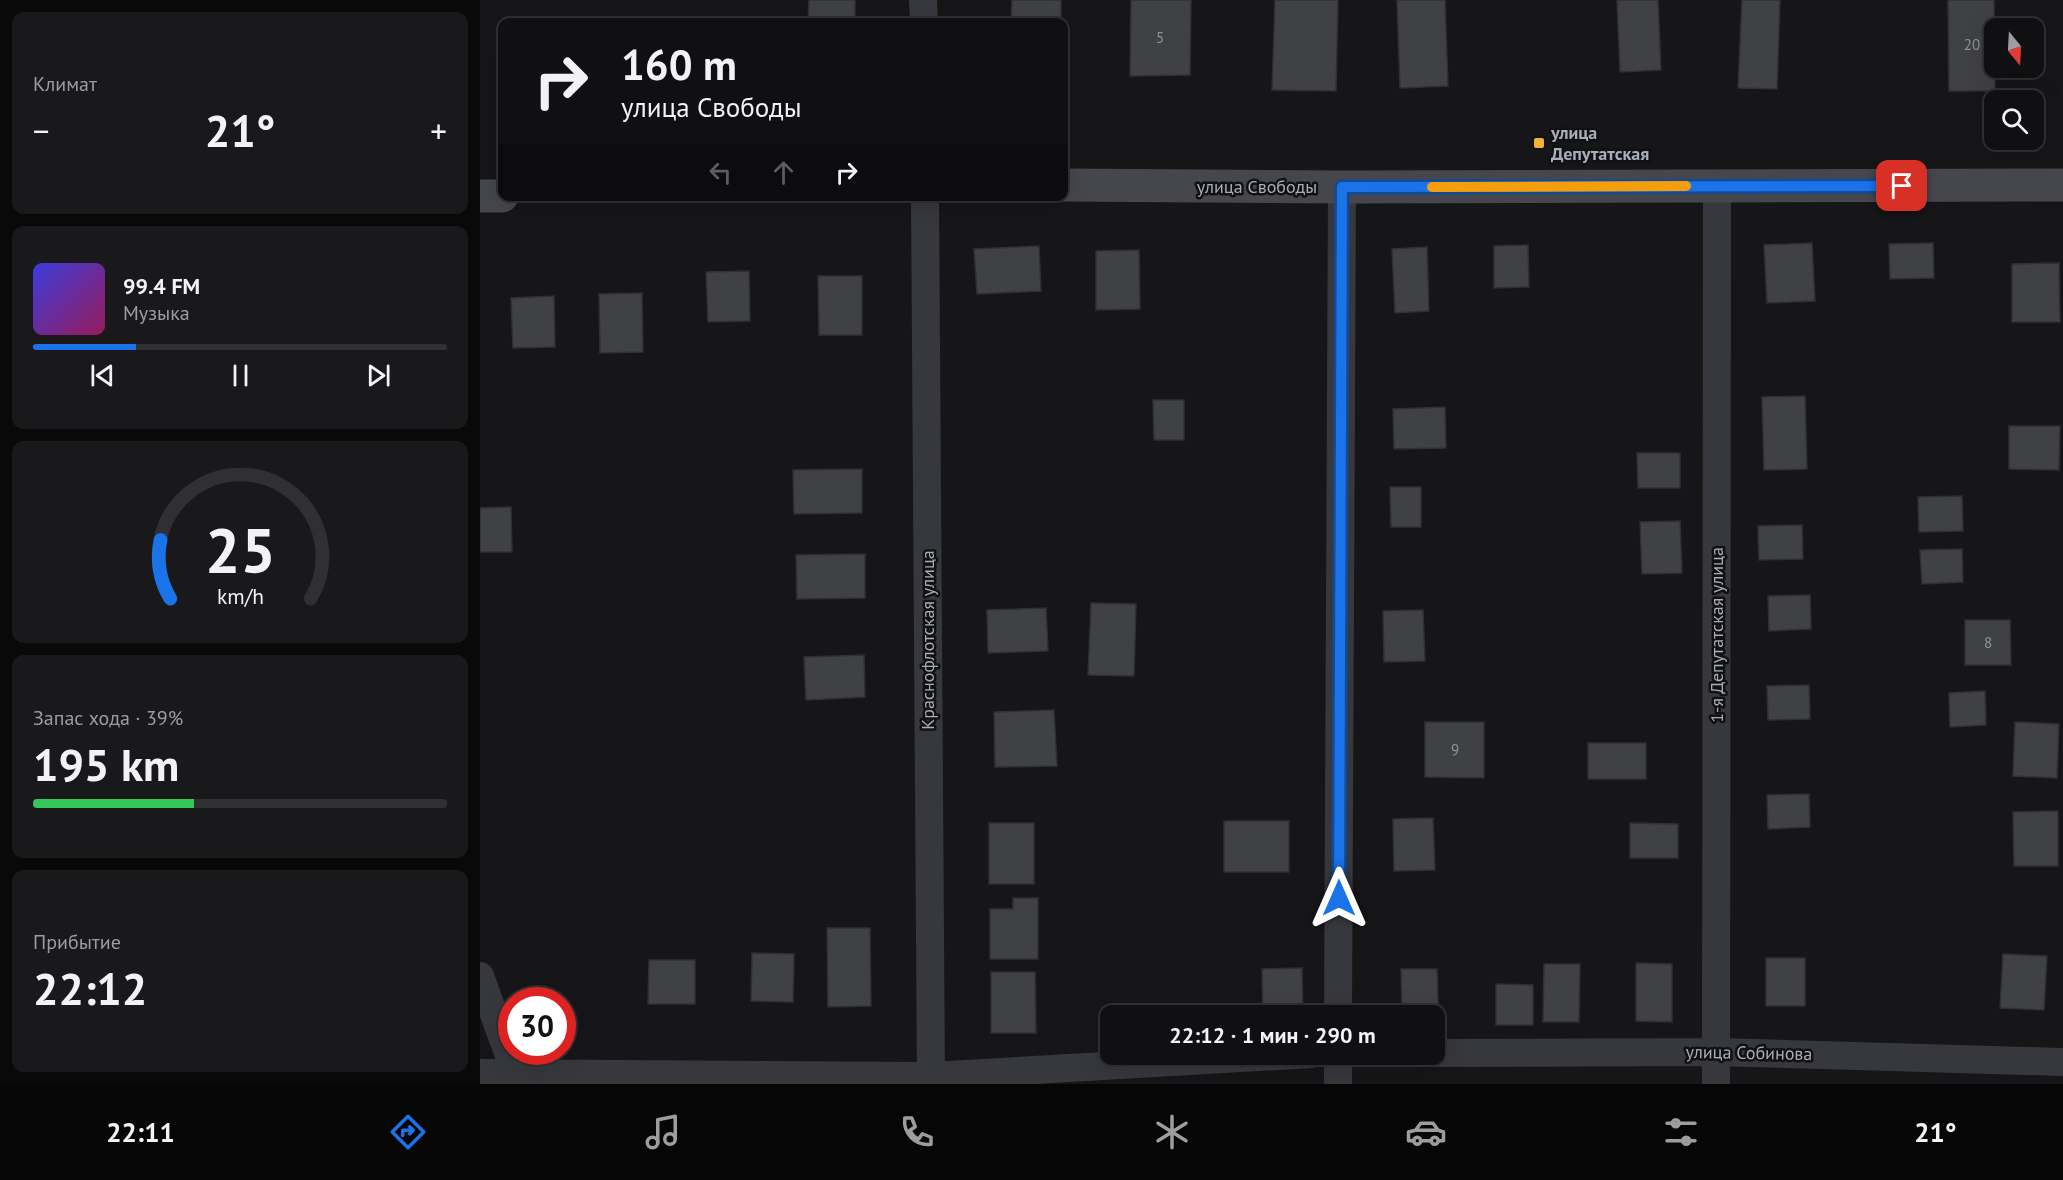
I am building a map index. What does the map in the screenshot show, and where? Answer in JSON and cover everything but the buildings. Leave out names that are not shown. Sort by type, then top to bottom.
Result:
[{"type":"street","points":[[923,0],[924,18]]},
{"type":"street","name":"улица Свободы","points":[[1068,185],[1342,187],[2063,185]]},
{"type":"street","name":"1-я Депутатская улица","points":[[1716,1084],[1717,186]]},
{"type":"street","points":[[1338,1005],[1342,187]]},
{"type":"street","points":[[480,196],[498,196]]},
{"type":"street","name":"Краснофлотская улица","points":[[926,201],[931,1080]]},
{"type":"street","points":[[480,976],[515,1078]]},
{"type":"street","name":"улица Собинова","points":[[1445,1053],[1716,1052],[2063,1062]]},
{"type":"street","points":[[480,1072],[515,1078],[931,1080],[1150,1065]]},
{"type":"street","points":[[1338,1065],[1338,1084]]},
{"type":"slow traffic","points":[[1432,187],[1686,186]]},
{"type":"place","name":"улица Депутатская","points":[[1539,143]]},
{"type":"route","points":[[1339,898],[1342,187],[1902,186]]}]
